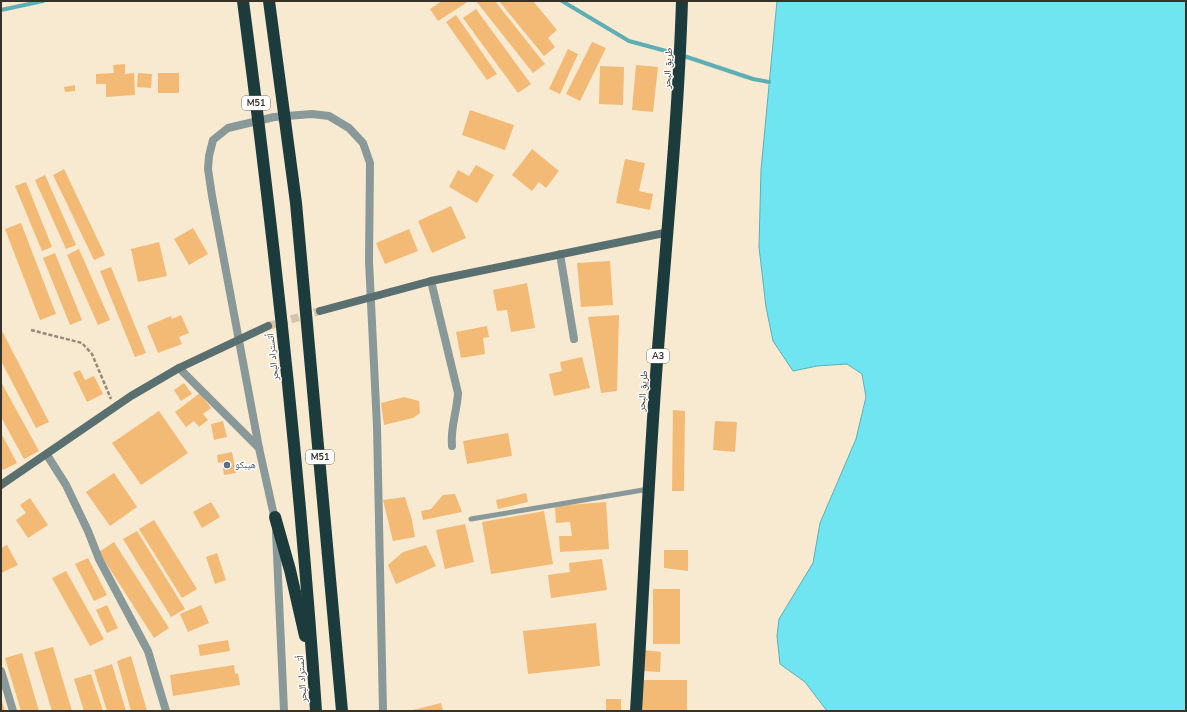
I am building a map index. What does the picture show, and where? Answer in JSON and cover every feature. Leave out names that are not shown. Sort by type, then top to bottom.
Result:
[{"type":"highway","name":"أتستراد البحر","points":[[243,1],[270,204],[302,515],[316,711]]},
{"type":"highway","name":"M51","points":[[269,1],[296,203],[342,711]]},
{"type":"highway","name":"طريق البحر","points":[[636,711],[656,375],[669,232],[680,65],[682,1]]},
{"type":"highway","points":[[275,516],[290,570],[314,675]]},
{"type":"main road","points":[[320,311],[431,281],[669,232]]},
{"type":"main road","points":[[1,485],[47,455],[115,407],[179,368],[268,326]]},
{"type":"street","points":[[284,711],[275,516],[259,448],[208,169],[209,156],[213,140],[228,128],[274,117],[312,114],[329,116],[349,128],[363,143],[370,163],[370,298],[377,427],[383,711]]},
{"type":"street","points":[[560,254],[574,339]]},
{"type":"street","points":[[431,281],[458,394],[458,406],[451,436],[452,446]]},
{"type":"street","points":[[179,368],[259,448]]},
{"type":"street","points":[[47,455],[66,486],[88,531],[99,559],[148,651],[166,711]]},
{"type":"street","points":[[1,671],[13,711]]},
{"type":"lane","points":[[471,518],[650,489]]},
{"type":"path","points":[[31,330],[82,343],[92,354],[107,392],[115,407]]},
{"type":"water","points":[[777,1],[1186,1],[1186,711],[827,711],[805,682],[780,664],[777,636],[779,619],[813,563],[820,523],[856,439],[866,397],[862,374],[847,364],[817,366],[793,371],[773,341],[766,307],[759,247],[761,170]]},
{"type":"building","points":[[442,1],[469,1],[438,21],[430,9]]},
{"type":"building","points":[[476,1],[495,1],[545,64],[533,73]]},
{"type":"building","points":[[499,1],[533,1],[557,30],[548,38],[555,47],[544,56]]},
{"type":"building","points":[[476,9],[531,84],[518,93],[463,18]]},
{"type":"building","points":[[456,15],[497,74],[487,80],[446,22]]},
{"type":"building","points":[[592,42],[606,48],[580,101],[566,94]]},
{"type":"building","points":[[568,49],[578,54],[560,94],[549,89]]},
{"type":"building","points":[[125,64],[125,74],[134,73],[135,95],[106,97],[106,84],[96,84],[96,74],[114,73],[113,65]]},
{"type":"building","points":[[636,65],[658,67],[653,112],[632,110]]},
{"type":"building","points":[[600,66],[624,67],[623,105],[599,104]]},
{"type":"building","points":[[138,73],[152,74],[151,88],[137,87]]},
{"type":"building","points":[[158,73],[179,73],[179,93],[158,93]]},
{"type":"building","points":[[75,85],[75,91],[65,92],[64,87]]},
{"type":"building","points":[[470,110],[514,125],[505,150],[462,135]]},
{"type":"building","points":[[532,149],[559,171],[546,188],[539,182],[532,191],[512,175]]},
{"type":"building","points":[[625,159],[645,163],[639,191],[653,194],[650,210],[616,203]]},
{"type":"building","points":[[476,165],[494,175],[477,203],[449,187],[458,170],[469,176]]},
{"type":"building","points":[[64,169],[105,255],[94,260],[53,175]]},
{"type":"building","points":[[45,175],[76,245],[66,249],[35,180]]},
{"type":"building","points":[[26,182],[52,247],[42,251],[15,186]]},
{"type":"building","points":[[451,206],[466,238],[432,253],[418,221]]},
{"type":"building","points":[[21,223],[56,314],[40,320],[5,229]]},
{"type":"building","points":[[193,228],[208,254],[189,265],[174,239]]},
{"type":"building","points":[[409,229],[418,251],[385,264],[376,243]]},
{"type":"building","points":[[159,242],[167,276],[138,282],[131,249]]},
{"type":"building","points":[[79,249],[110,320],[98,325],[67,255]]},
{"type":"building","points":[[55,253],[82,320],[70,325],[43,258]]},
{"type":"building","points":[[610,261],[613,305],[581,307],[577,263]]},
{"type":"building","points":[[111,267],[146,353],[135,357],[100,271]]},
{"type":"building","points":[[527,283],[535,328],[511,332],[507,310],[497,311],[493,290]]},
{"type":"building","points":[[181,315],[189,333],[179,337],[182,344],[158,353],[147,326],[171,316],[172,319]]},
{"type":"building","points":[[619,315],[617,391],[601,393],[588,317]]},
{"type":"building","points":[[487,326],[489,337],[483,338],[485,354],[461,358],[456,332]]},
{"type":"building","points":[[1,329],[49,422],[36,428],[1,361]]},
{"type":"building","points":[[582,357],[590,388],[554,396],[549,374],[562,371],[560,362]]},
{"type":"building","points":[[80,370],[85,380],[94,376],[103,394],[87,402],[73,373]]},
{"type":"building","points":[[1,382],[39,451],[24,459],[1,417]]},
{"type":"building","points":[[184,383],[192,394],[181,401],[174,390]]},
{"type":"building","points":[[200,393],[211,408],[203,414],[208,420],[199,427],[194,421],[186,427],[175,412]]},
{"type":"building","points":[[404,397],[419,401],[420,413],[413,418],[384,425],[381,403]]},
{"type":"building","points":[[673,410],[685,411],[684,491],[672,491]]},
{"type":"building","points":[[159,411],[188,453],[141,485],[112,443]]},
{"type":"building","points":[[223,421],[227,437],[214,440],[211,424]]},
{"type":"building","points":[[715,421],[737,422],[735,452],[713,450]]},
{"type":"building","points":[[1,433],[17,463],[3,470],[1,466]]},
{"type":"building","points":[[508,433],[512,456],[467,464],[463,441]]},
{"type":"building","points":[[232,452],[236,473],[224,475],[222,462],[218,463],[217,455]]},
{"type":"building","points":[[114,473],[137,507],[110,526],[86,492]]},
{"type":"building","points":[[526,493],[528,502],[498,509],[496,500]]},
{"type":"building","points":[[455,494],[462,512],[423,520],[421,511],[431,509],[443,495]]},
{"type":"building","points":[[405,497],[412,520],[415,537],[393,541],[383,500]]},
{"type":"building","points":[[30,498],[48,525],[28,538],[16,520],[26,513],[20,505]]},
{"type":"building","points":[[211,502],[220,517],[202,528],[193,512]]},
{"type":"building","points":[[606,502],[609,549],[560,552],[559,536],[572,536],[570,522],[556,523],[555,506]]},
{"type":"building","points":[[544,511],[553,564],[491,574],[482,522]]},
{"type":"building","points":[[154,520],[197,589],[182,598],[139,529]]},
{"type":"building","points":[[465,524],[474,562],[445,569],[436,530]]},
{"type":"building","points":[[137,531],[185,609],[171,617],[123,539]]},
{"type":"building","points":[[114,542],[169,628],[154,638],[99,552]]},
{"type":"building","points":[[7,545],[18,565],[1,573],[1,548]]},
{"type":"building","points":[[426,545],[436,566],[396,584],[388,565],[403,552]]},
{"type":"building","points":[[664,550],[688,550],[688,571],[664,568]]},
{"type":"building","points":[[217,553],[226,580],[215,584],[206,557]]},
{"type":"building","points":[[88,558],[107,595],[94,601],[75,564]]},
{"type":"building","points":[[602,559],[607,590],[551,598],[548,575],[570,572],[569,563]]},
{"type":"building","points":[[66,571],[104,639],[90,646],[52,578]]},
{"type":"building","points":[[653,589],[680,589],[680,644],[653,644]]},
{"type":"building","points":[[107,605],[118,628],[107,633],[96,610]]},
{"type":"building","points":[[201,605],[209,623],[188,632],[180,614]]},
{"type":"building","points":[[596,623],[600,666],[528,674],[523,631]]},
{"type":"building","points":[[228,640],[230,651],[200,656],[198,645]]},
{"type":"building","points":[[53,647],[72,711],[52,711],[34,652]]},
{"type":"building","points":[[644,650],[661,652],[660,672],[643,671]]},
{"type":"building","points":[[22,653],[39,711],[21,711],[5,658]]},
{"type":"building","points":[[131,656],[147,711],[131,711],[117,661]]},
{"type":"building","points":[[112,664],[126,711],[107,711],[94,670]]},
{"type":"building","points":[[234,665],[235,674],[238,673],[240,685],[173,696],[170,675]]},
{"type":"building","points":[[91,674],[103,711],[84,711],[74,679]]},
{"type":"building","points":[[642,680],[687,680],[687,711],[641,711]]},
{"type":"building","points":[[1,698],[5,711],[1,711]]},
{"type":"building","points":[[606,699],[621,699],[621,711],[606,711]]},
{"type":"building","points":[[441,703],[443,711],[413,711],[413,710]]},
{"type":"waterway","points":[[1,10],[43,1]]},
{"type":"waterway","points":[[562,1],[629,41],[681,55],[753,79],[769,82]]},
{"type":"tunnel","points":[[268,326],[320,311]]},
{"type":"place","name":"هيبكو","points":[[227,465]]}]
